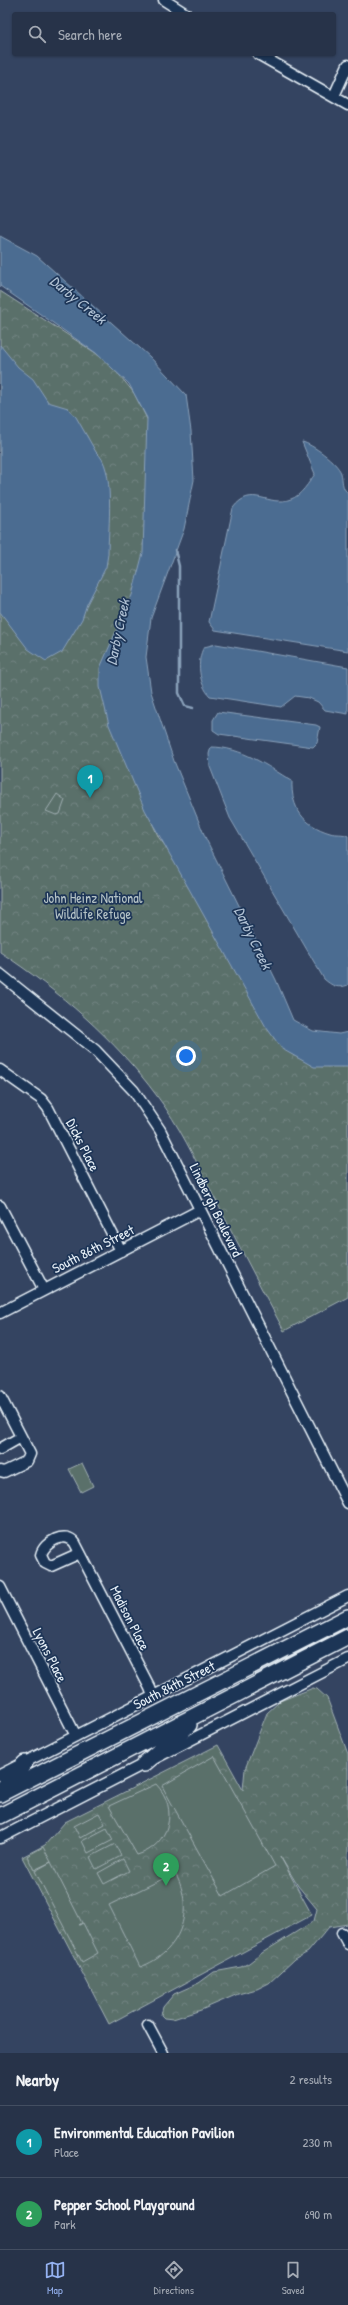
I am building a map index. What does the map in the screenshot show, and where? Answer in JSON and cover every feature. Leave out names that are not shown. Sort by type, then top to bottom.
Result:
[{"type":"main road","name":"South 84th Street","points":[[0,1793],[348,1617]]},
{"type":"main road","points":[[0,1816],[348,1637]]},
{"type":"main road","points":[[144,1764],[208,1709]]},
{"type":"main road","points":[[0,1793],[25,1763]]},
{"type":"street","points":[[164,0],[183,12]]},
{"type":"street","points":[[262,56],[348,105]]},
{"type":"street","points":[[334,96],[348,65]]},
{"type":"street","name":"Lindbergh Boulevard","points":[[0,974],[95,1050],[134,1091],[160,1130],[348,1503]]},
{"type":"street","name":"Dicks Place","points":[[0,1070],[41,1099],[48,1108],[121,1250]]},
{"type":"street","points":[[0,1206],[44,1290]]},
{"type":"street","name":"South 86th Street","points":[[0,1313],[200,1210]]},
{"type":"street","points":[[0,1396],[30,1454],[29,1458],[4,1472],[0,1471]]},
{"type":"street","points":[[0,1449],[21,1437]]},
{"type":"street","name":"Madison Place","points":[[80,1553],[153,1696]]},
{"type":"street","name":"Lyons Place","points":[[0,1587],[76,1736]]},
{"type":"street","name":"South 84th Street","points":[[0,1775],[348,1596]]},
{"type":"street","points":[[0,1838],[348,1659]]},
{"type":"street","points":[[342,1933],[348,1944]]},
{"type":"street","points":[[148,2024],[163,2053]]},
{"type":"green space","name":"John Heinz National Wildlife Refuge","points":[[0,291],[108,361],[134,393],[153,431],[159,484],[137,591],[145,807],[159,838],[167,848],[284,1048],[291,1054],[306,1061],[348,1064],[348,1297],[284,1331],[186,1142],[157,1096],[123,1055],[85,1017],[44,983],[0,952]]},
{"type":"green space","points":[[57,794],[65,800],[60,814],[56,815],[46,811]]},
{"type":"green space","points":[[82,1463],[93,1486],[81,1492],[69,1469]]},
{"type":"green space","points":[[313,1688],[317,1689],[327,1698],[348,1754],[348,1924],[329,1927],[308,1952],[294,1960],[269,1983],[257,1989],[238,1994],[201,2010],[173,2019],[164,2018],[161,2015],[163,2007],[174,1994],[199,1983],[214,1972],[241,1967],[249,1963],[262,1953],[314,1921],[317,1909],[298,1886],[280,1856],[312,1915],[109,2024],[22,1857],[45,1845],[65,1822],[218,1745],[243,1790],[245,1769],[267,1713],[280,1701]]},
{"type":"green space","points":[[214,1756],[275,1866],[223,1896],[162,1786]]},
{"type":"green space","points":[[156,1784],[168,1804],[168,1826],[157,1844],[137,1855],[109,1806]]},
{"type":"green space","points":[[99,1813],[105,1824],[80,1838],[74,1826]]},
{"type":"green space","points":[[107,1828],[113,1840],[88,1853],[82,1841]]},
{"type":"green space","points":[[115,1844],[121,1856],[96,1869],[90,1857]]},
{"type":"green space","points":[[43,1847],[51,1862],[34,1870],[27,1856]]},
{"type":"green space","points":[[123,1859],[129,1871],[104,1884],[98,1873]]},
{"type":"green space","points":[[51,1862],[82,1923],[79,1925],[83,1923],[98,1953],[82,1962],[35,1871]]},
{"type":"green space","points":[[175,1873],[181,1887],[184,1902],[184,1916],[180,1929],[174,1941],[165,1952],[154,1960],[140,1967],[109,1905]]},
{"type":"water","name":"Darby Creek","points":[[0,236],[37,256],[150,357],[186,395],[191,431],[194,480],[184,529],[151,618],[146,657],[151,692],[174,761],[206,839],[276,980],[293,1020],[313,1031],[339,1034],[348,1032],[348,1067],[314,1067],[282,1049],[266,1027],[145,810],[109,725],[100,687],[100,668],[132,595],[143,553],[147,418],[129,384],[96,353],[0,286]]},
{"type":"water","points":[[0,345],[18,367],[33,379],[48,402],[68,408],[76,417],[102,460],[109,485],[110,500],[108,554],[106,567],[87,604],[82,619],[62,652],[46,661],[28,649],[0,612]]},
{"type":"water","points":[[302,442],[318,450],[335,464],[341,473],[343,486],[348,493],[348,651],[215,630],[209,622],[233,508],[247,497],[283,501],[298,495],[315,474]]},
{"type":"water","points":[[216,644],[348,667],[348,714],[325,710],[318,702],[309,698],[295,696],[281,707],[210,696],[203,686],[199,665],[204,647]]},
{"type":"water","points":[[218,712],[316,725],[320,727],[317,743],[313,747],[219,734],[213,730],[213,720]]},
{"type":"water","points":[[211,747],[233,750],[254,758],[292,781],[292,791],[296,807],[306,820],[321,830],[332,834],[348,836],[348,985],[341,987],[335,986],[324,979],[230,818],[210,767],[209,754]]},
{"type":"waterway","points":[[175,550],[179,566],[179,693],[185,706],[193,708]]},
{"type":"place","name":"Environmental Education Pavilion","points":[[90,798]]},
{"type":"place","name":"Pepper School Playground","points":[[166,1886]]}]
